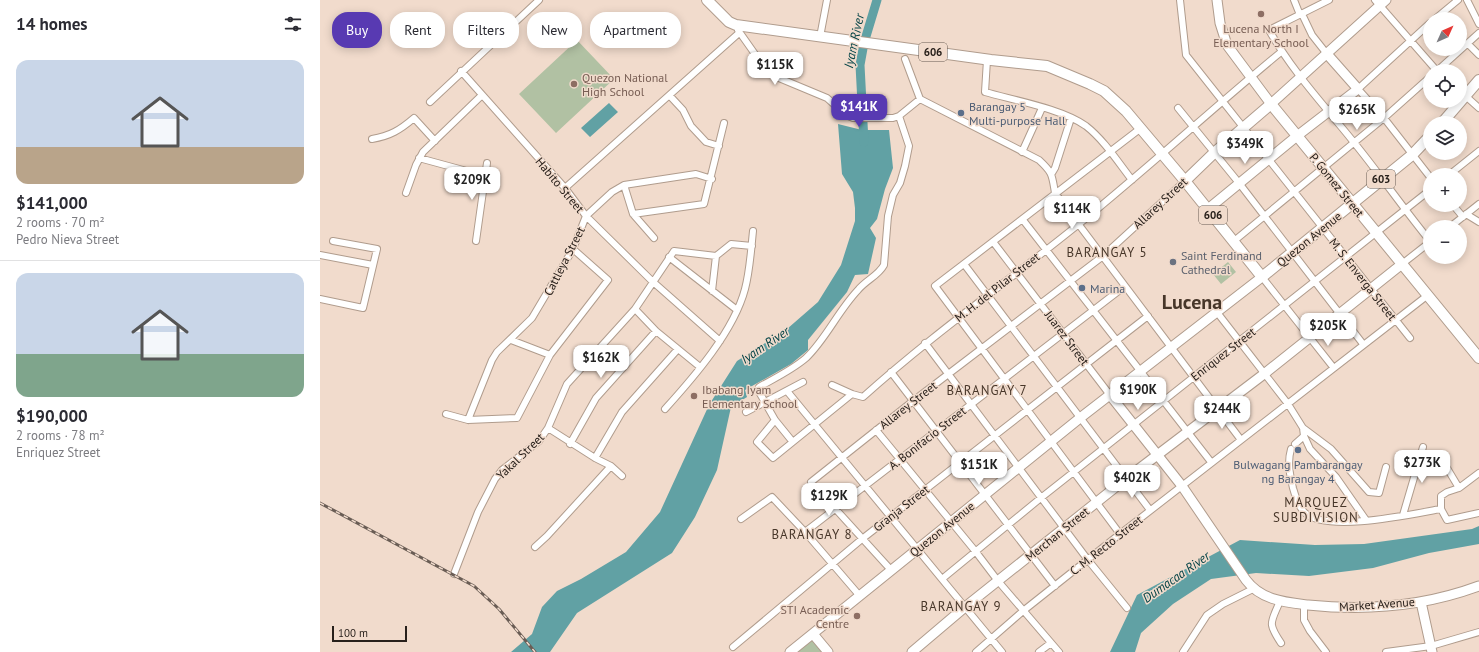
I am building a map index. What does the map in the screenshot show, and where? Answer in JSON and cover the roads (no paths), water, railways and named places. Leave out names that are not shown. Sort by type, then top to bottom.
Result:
[{"type":"main road","name":"606","points":[[707,0],[738,29],[820,37],[987,60],[1047,66],[1090,84],[1110,96],[1126,111],[1185,181],[1262,277]]},
{"type":"main road","points":[[716,0],[733,17],[738,29]]},
{"type":"main road","name":"P. Gomez Street","points":[[1217,0],[1220,23],[1227,45],[1250,77],[1296,136],[1324,168],[1479,358]]},
{"type":"main road","name":"Allarey Street","points":[[1185,181],[1244,126],[1327,54],[1380,2]]},
{"type":"main road","points":[[1208,210],[1296,136],[1330,112],[1358,89],[1327,54]]},
{"type":"main road","points":[[1467,90],[1479,80]]},
{"type":"main road","name":"Quezon Avenue","points":[[790,652],[1110,394],[1142,372],[1216,311],[1262,277],[1412,155],[1423,143]]},
{"type":"main road","name":"Merchan Street","points":[[912,652],[965,607],[1096,503],[1187,431],[1264,374],[1402,264]]},
{"type":"main road","name":"Juarez Street","points":[[1110,394],[1182,486],[1220,544],[1253,589]]},
{"type":"main road","name":"Market Avenue","points":[[1253,589],[1280,601],[1364,608],[1421,602],[1479,586]]},
{"type":"main road","points":[[1421,602],[1432,649]]},
{"type":"main road","points":[[813,634],[828,652]]},
{"type":"street","points":[[430,102],[461,71],[539,0]]},
{"type":"street","points":[[820,37],[826,0]]},
{"type":"street","name":"M. S. Enverga Street","points":[[1180,0],[1186,55],[1244,126],[1410,338]]},
{"type":"street","points":[[1294,0],[1312,35],[1327,54]]},
{"type":"street","points":[[1329,0],[1321,2],[1270,30],[1281,52],[1300,78],[1354,142],[1423,232]]},
{"type":"street","points":[[1443,12],[1458,0]]},
{"type":"street","points":[[1467,0],[1479,24]]},
{"type":"street","points":[[1380,2],[1431,64]]},
{"type":"street","points":[[565,188],[670,96],[738,29],[762,64],[779,78],[827,98],[846,115],[856,119],[878,119],[899,116],[920,99]]},
{"type":"street","points":[[1423,29],[1358,89],[1384,118],[1423,168]]},
{"type":"street","points":[[1445,64],[1479,33]]},
{"type":"street","points":[[1468,44],[1479,55]]},
{"type":"street","name":"M. H. del Pilar Street","points":[[775,420],[757,442],[773,458],[792,441],[852,394],[862,397],[958,316],[1078,224],[1132,180],[1222,100],[1281,52]]},
{"type":"street","points":[[905,59],[920,99],[1039,160],[1052,172],[1055,193],[1241,440]]},
{"type":"street","points":[[987,60],[985,92],[1071,118],[1088,128],[1110,152],[1132,180]]},
{"type":"street","name":"Habito Street","points":[[461,71],[481,96],[565,188],[586,216],[652,281],[720,341]]},
{"type":"street","points":[[1234,241],[1384,118],[1423,83]]},
{"type":"street","points":[[406,193],[419,158],[481,96]]},
{"type":"street","points":[[670,96],[683,110],[691,126],[706,142],[719,146]]},
{"type":"street","points":[[1467,98],[1479,108]]},
{"type":"street","points":[[1022,152],[1042,108]]},
{"type":"street","points":[[1178,108],[1215,152],[1316,281],[1363,344]]},
{"type":"street","points":[[792,441],[775,420],[758,390],[759,387],[805,359],[815,349],[858,290],[880,271],[884,265],[888,216],[893,195],[900,183],[909,146],[899,116]]},
{"type":"street","points":[[372,139],[392,135],[414,118],[435,141]]},
{"type":"street","points":[[1052,172],[1055,168],[1071,118]]},
{"type":"street","points":[[633,214],[704,204],[712,179],[724,123]]},
{"type":"street","points":[[1120,534],[935,286],[994,243],[1055,193],[1141,128]]},
{"type":"street","points":[[1458,168],[1479,151]]},
{"type":"street","points":[[419,158],[485,176]]},
{"type":"street","points":[[476,241],[487,163]]},
{"type":"street","name":"Cattleya Street","points":[[468,420],[492,360],[497,352],[532,318],[573,249],[586,216],[612,192],[624,185],[696,174],[712,179]]},
{"type":"street","name":"Allarey Street","points":[[835,509],[811,482],[1011,325],[1041,304],[1103,256],[1185,181]]},
{"type":"street","points":[[624,185],[633,214],[654,238]]},
{"type":"street","name":"Enriquez Street","points":[[942,579],[1193,377],[1423,196]]},
{"type":"street","points":[[1459,220],[1479,204]]},
{"type":"street","points":[[1461,212],[1479,222]]},
{"type":"street","points":[[1023,220],[1211,462]]},
{"type":"street","points":[[665,409],[720,341],[737,310],[745,290],[753,231]]},
{"type":"street","points":[[320,299],[363,308],[377,249],[333,241]]},
{"type":"street","name":"Juarez Street","points":[[994,243],[1110,394]]},
{"type":"street","points":[[712,291],[716,256],[731,244],[752,246]]},
{"type":"street","name":"Merchan Street","points":[[1402,264],[1423,247]]},
{"type":"street","points":[[446,414],[468,420],[517,418],[550,355],[608,280],[573,249]]},
{"type":"street","name":"Yakal Street","points":[[454,574],[488,490],[502,470],[538,441],[548,428],[567,384],[635,309],[669,257],[674,252],[716,256]]},
{"type":"street","points":[[320,256],[373,265]]},
{"type":"street","points":[[669,257],[737,310]]},
{"type":"street","points":[[964,264],[1080,418],[1128,478],[1150,510]]},
{"type":"street","points":[[1262,277],[1333,367]]},
{"type":"street","name":"A. Bonifacio Street","points":[[805,532],[1125,286]]},
{"type":"street","name":"C. M. Recto Street","points":[[976,652],[1023,611],[1150,510],[1288,404],[1394,319],[1428,295]]},
{"type":"street","points":[[635,309],[656,331],[700,367]]},
{"type":"street","points":[[1216,311],[1288,404],[1303,428],[1331,449],[1369,492],[1379,493],[1386,467]]},
{"type":"street","name":"Granja Street","points":[[733,647],[862,539],[1027,408],[1148,316]]},
{"type":"street","points":[[570,444],[596,398],[656,331]]},
{"type":"street","points":[[511,340],[550,355]]},
{"type":"street","points":[[926,343],[950,373],[1088,560],[1127,608]]},
{"type":"street","points":[[595,458],[622,412],[678,349]]},
{"type":"street","points":[[891,372],[984,496],[1055,586]]},
{"type":"street","points":[[746,412],[803,382]]},
{"type":"street","points":[[832,385],[852,394]]},
{"type":"street","points":[[788,391],[1002,652]]},
{"type":"street","points":[[548,428],[570,444],[612,466],[622,476]]},
{"type":"street","points":[[1303,428],[1304,436],[1310,449],[1336,477],[1366,520]]},
{"type":"street","points":[[876,430],[924,490],[952,522],[998,582],[1059,652]]},
{"type":"street","points":[[1304,436],[1293,447],[1288,460],[1292,486],[1299,506],[1306,513],[1319,519],[1338,522],[1386,520],[1403,515],[1441,509]]},
{"type":"street","points":[[1403,515],[1423,447]]},
{"type":"street","points":[[1444,463],[1460,488]]},
{"type":"street","points":[[535,547],[548,536],[612,466]]},
{"type":"street","points":[[1479,473],[1460,488],[1447,492],[1442,496],[1441,509],[1447,520],[1479,513]]},
{"type":"street","points":[[742,519],[772,497],[805,532],[859,595]]},
{"type":"street","points":[[835,509],[891,570]]},
{"type":"street","points":[[1182,652],[1207,615],[1223,604],[1253,589]]},
{"type":"street","points":[[1280,601],[1271,619],[1272,630],[1281,643]]},
{"type":"street","points":[[1304,604],[1304,620],[1310,631],[1326,652]]},
{"type":"street","points":[[1386,652],[1432,649],[1479,632]]},
{"type":"street","points":[[1039,652],[1051,643]]},
{"type":"water","points":[[609,103],[618,112],[590,137],[581,128]]},
{"type":"water","points":[[838,124],[862,130],[889,130],[893,168],[885,189],[877,219],[870,228],[876,238],[868,274],[855,275],[847,292],[808,340],[808,350],[791,364],[745,390],[747,397],[731,407],[717,470],[695,517],[672,553],[577,613],[550,652],[511,652],[532,634],[542,607],[557,591],[581,579],[626,552],[660,512],[709,405],[737,361],[787,329],[818,302],[841,265],[855,221],[855,208],[853,192],[842,174]]},
{"type":"water","name":"Dumacaa River","points":[[1479,526],[1479,544],[1429,553],[1373,568],[1309,576],[1256,573],[1211,579],[1173,604],[1141,633],[1135,652],[1110,652],[1137,595],[1240,540],[1315,545],[1364,544],[1472,529]]},
{"type":"waterway","name":"Iyam River","points":[[864,142],[860,65],[864,43],[877,0]]},
{"type":"railway","points":[[320,503],[474,586],[499,609],[535,652]]},
{"type":"place","name":"Lucena North I Elementary School","points":[[1261,14]]},
{"type":"place","name":"Quezon National High School","points":[[574,84]]},
{"type":"place","name":"Barangay 5 Multi-purpose Hall","points":[[961,113]]},
{"type":"place","name":"Saint Ferdinand Cathedral","points":[[1173,262]]},
{"type":"place","name":"Marina","points":[[1082,288]]},
{"type":"place","name":"Ibabang Iyam Elementary School","points":[[694,396]]},
{"type":"place","name":"Bulwagang Pambarangay ng Barangay 4","points":[[1298,450]]},
{"type":"place","name":"STI Academic Centre","points":[[857,616]]},
{"type":"district","name":"BARANGAY 5","points":[[1107,252]]},
{"type":"district","name":"Lucena","points":[[1192,302]]},
{"type":"district","name":"BARANGAY 7","points":[[987,390]]},
{"type":"district","name":"MARQUEZ SUBDIVISION","points":[[1316,510]]},
{"type":"district","name":"BARANGAY 8","points":[[812,534]]},
{"type":"district","name":"BARANGAY 9","points":[[961,606]]}]
